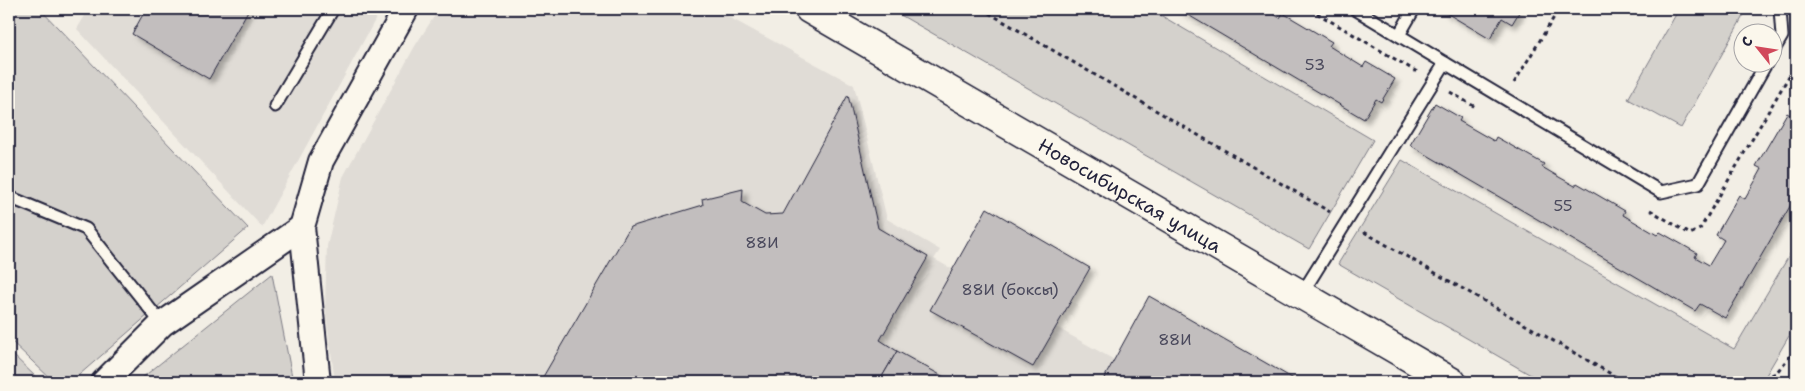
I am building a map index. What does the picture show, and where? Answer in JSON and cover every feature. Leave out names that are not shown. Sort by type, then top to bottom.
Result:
[{"type":"street","points":[[318,382],[302,227],[321,161],[406,9]]},
{"type":"street","name":"Новосибирская улица","points":[[809,9],[1452,382]]},
{"type":"street","points":[[104,382],[162,324],[302,227]]},
{"type":"lane","points":[[275,106],[332,9]]},
{"type":"lane","points":[[1355,9],[1661,192],[1698,184],[1761,72]]},
{"type":"lane","points":[[1399,35],[1414,9]]},
{"type":"lane","points":[[1780,9],[1781,22]]},
{"type":"lane","points":[[1301,295],[1445,63]]},
{"type":"lane","points":[[9,198],[86,229],[162,324]]},
{"type":"path","points":[[982,9],[1625,382]]},
{"type":"path","points":[[1505,99],[1559,9]]},
{"type":"path","points":[[1757,382],[1776,373],[1796,349]]},
{"type":"shaded area","points":[[9,9],[40,9],[248,228],[71,382],[54,382],[9,339]]},
{"type":"shaded area","points":[[89,9],[381,9],[262,227],[77,29]]},
{"type":"shaded area","points":[[439,9],[621,9],[631,14],[641,9],[714,9],[854,85],[887,219],[940,250],[934,259],[1154,382],[335,382],[325,307],[327,246],[343,177],[415,46]]},
{"type":"shaded area","points":[[890,9],[1150,9],[1373,140],[1309,249]]},
{"type":"shaded area","points":[[1679,9],[1747,9],[1740,22],[1732,22],[1732,36],[1681,128],[1628,99]]},
{"type":"shaded area","points":[[1402,160],[1734,349],[1796,244],[1796,324],[1762,382],[1543,382],[1338,264]]},
{"type":"shaded area","points":[[272,274],[293,382],[137,382]]},
{"type":"shaded area","points":[[9,351],[41,382],[9,382]]},
{"type":"building","points":[[146,9],[249,9],[209,79],[132,34]]},
{"type":"building","points":[[1178,9],[1265,9],[1280,18],[1283,13],[1332,42],[1329,46],[1363,67],[1366,62],[1395,79],[1381,102],[1376,99],[1364,119]]},
{"type":"building","points":[[1444,9],[1521,9],[1512,24],[1502,18],[1490,39],[1443,11]]},
{"type":"building","points":[[848,95],[878,228],[928,257],[880,340],[897,351],[879,382],[540,382],[630,227],[703,205],[702,199],[743,189],[742,202],[765,215],[783,214]]},
{"type":"building","points":[[1435,103],[1461,118],[1459,121],[1494,141],[1496,137],[1544,164],[1542,167],[1559,177],[1575,186],[1577,183],[1625,211],[1623,215],[1657,235],[1660,232],[1697,253],[1695,257],[1709,265],[1724,240],[1716,235],[1739,195],[1745,199],[1762,169],[1756,166],[1787,113],[1792,116],[1796,108],[1796,196],[1725,318],[1700,304],[1695,311],[1410,145]]},
{"type":"building","points":[[987,208],[1090,268],[1033,367],[930,310]]},
{"type":"building","points":[[1149,296],[1299,382],[1102,382]]},
{"type":"building","points":[[897,351],[953,382],[879,382]]}]
